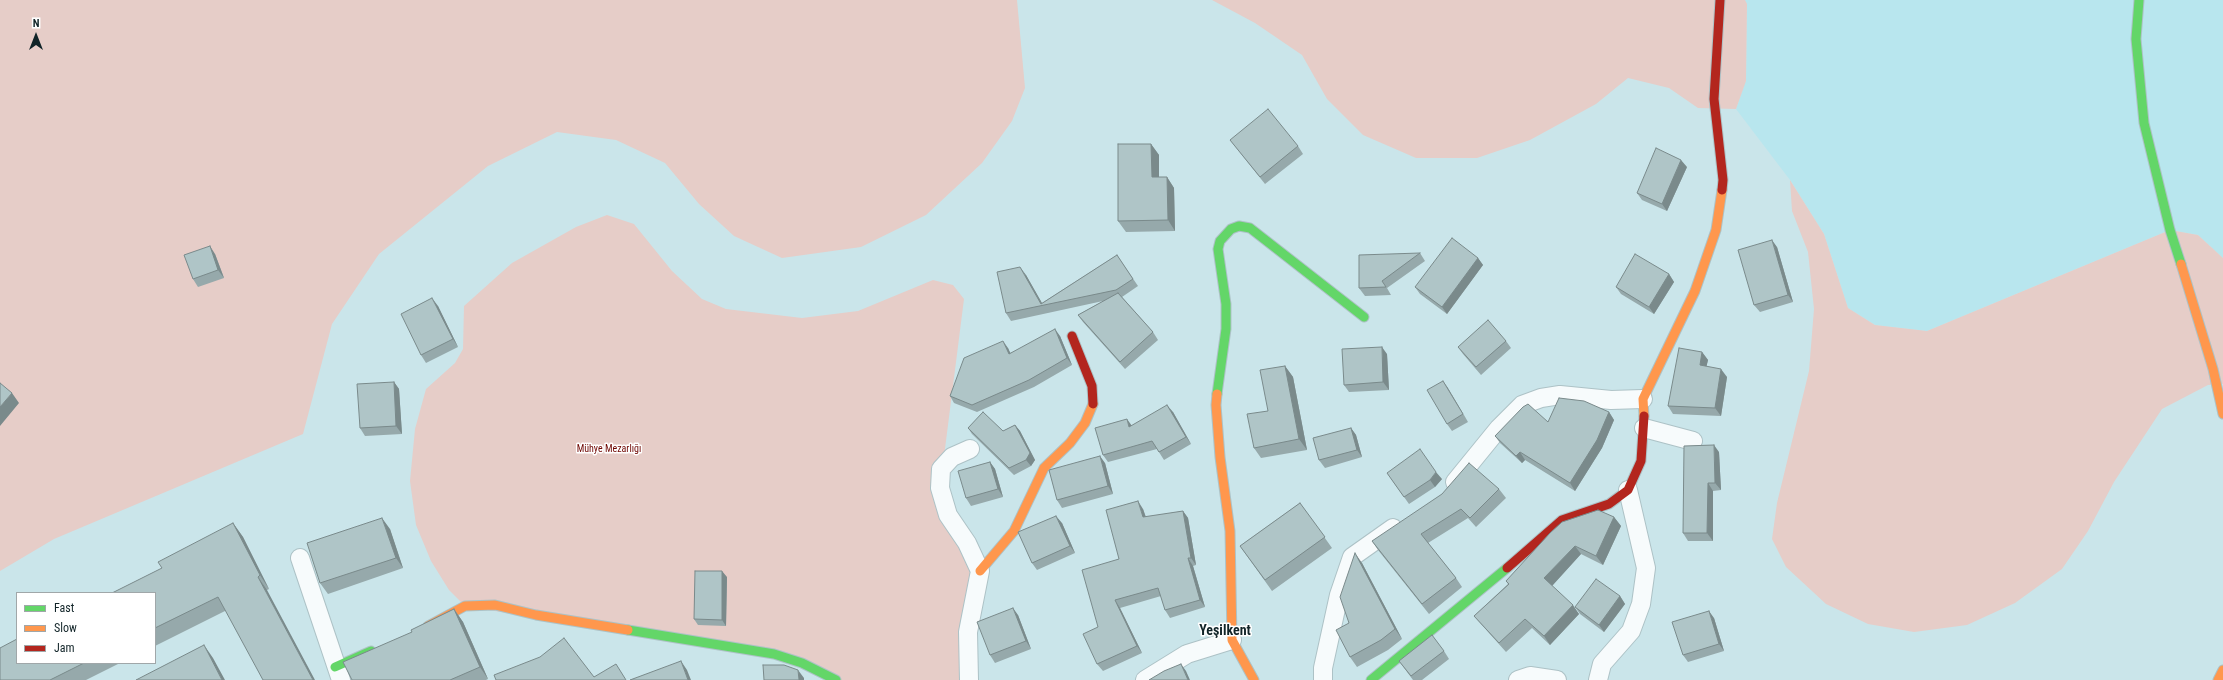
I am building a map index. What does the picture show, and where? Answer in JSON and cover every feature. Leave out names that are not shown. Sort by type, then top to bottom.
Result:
[{"type":"street","points":[[1371,680],[1472,597],[1562,520],[1609,504],[1628,490],[1641,461],[1644,428],[1643,399],[1695,291],[1716,230],[1723,180],[1714,99],[1714,74],[1720,0]]},
{"type":"street","points":[[2139,0],[2136,39],[2144,122],[2170,230],[2213,369],[2223,414]]},
{"type":"street","points":[[1254,680],[1248,672],[1232,640],[1230,531],[1226,492],[1220,457],[1216,405],[1226,329],[1226,304],[1219,265],[1220,241],[1231,229],[1239,226],[1250,228],[1364,317]]},
{"type":"street","points":[[969,680],[968,632],[980,571],[1014,531],[1044,468],[1070,443],[1085,423],[1093,403],[1092,386],[1084,362],[1072,336]]},
{"type":"street","points":[[1442,495],[1498,428],[1522,405],[1541,398],[1560,396],[1611,400],[1643,399]]},
{"type":"street","points":[[1644,428],[1693,441]]},
{"type":"street","points":[[970,449],[952,457],[941,469],[940,488],[948,515],[967,544],[980,571]]},
{"type":"street","points":[[1598,680],[1602,664],[1631,631],[1642,604],[1646,568],[1628,490]]},
{"type":"street","points":[[1323,680],[1323,668],[1339,595],[1352,557],[1404,521]]},
{"type":"street","points":[[300,558],[338,673],[377,648]]},
{"type":"street","points":[[419,630],[465,606],[495,605],[536,615],[774,654],[802,663],[836,680]]},
{"type":"street","points":[[1144,680],[1187,654],[1232,640]]},
{"type":"street","points":[[2218,680],[2223,670]]},
{"type":"street","points":[[1518,680],[1530,676],[1557,680]]},
{"type":"shaded area","points":[[1745,0],[2223,0],[2223,258],[2198,235],[2170,230],[1927,331],[1875,325],[1848,308],[1824,234],[1790,180],[1736,109],[1746,80],[1747,4]]},
{"type":"green space","points":[[0,0],[1017,0],[1025,88],[1012,121],[982,163],[926,215],[861,247],[782,258],[734,236],[699,204],[665,163],[616,140],[557,132],[488,166],[379,254],[332,324],[303,434],[54,539],[0,571]]},
{"type":"green space","points":[[1212,0],[1745,0],[1747,4],[1746,81],[1736,109],[1698,108],[1669,88],[1628,78],[1596,104],[1530,140],[1477,158],[1416,158],[1363,135],[1327,99],[1302,55],[1255,23]]},
{"type":"green space","points":[[1790,180],[1824,234],[1848,308],[1875,325],[1927,331],[2170,230],[2198,235],[2223,258],[2223,384],[2208,385],[2162,409],[2114,482],[2088,531],[2062,569],[2015,603],[1967,625],[1914,632],[1868,624],[1826,604],[1786,567],[1772,539],[1777,503],[1809,371],[1814,309],[1808,252],[1792,211]]},
{"type":"green space","name":"Mühye Mezarlığı","points":[[607,215],[634,224],[672,271],[702,299],[726,309],[802,318],[858,311],[933,280],[953,285],[964,299],[940,488],[980,571],[969,680],[836,680],[802,663],[465,606],[449,590],[431,561],[416,525],[410,481],[415,429],[426,389],[455,363],[463,349],[464,306],[512,263],[576,227]]},
{"type":"building","points":[[1268,109],[1298,146],[1260,177],[1230,140]]},
{"type":"building","points":[[1118,144],[1151,144],[1152,177],[1167,177],[1168,220],[1118,221]]},
{"type":"building","points":[[1656,148],[1681,160],[1662,204],[1637,193]]},
{"type":"building","points":[[1452,238],[1478,258],[1442,307],[1415,287]]},
{"type":"building","points":[[1772,240],[1788,295],[1754,305],[1738,250]]},
{"type":"building","points":[[210,246],[218,270],[193,279],[184,255]]},
{"type":"building","points":[[1420,253],[1382,281],[1386,287],[1359,288],[1359,255]]},
{"type":"building","points":[[1635,254],[1669,274],[1649,307],[1616,287]]},
{"type":"building","points":[[1117,255],[1133,279],[1116,290],[1006,313],[997,272],[1020,267],[1041,304]]},
{"type":"building","points":[[1118,293],[1153,332],[1120,362],[1078,315]]},
{"type":"building","points":[[432,298],[453,339],[421,355],[401,314]]},
{"type":"building","points":[[1488,320],[1506,341],[1476,367],[1458,347]]},
{"type":"building","points":[[1055,329],[1067,358],[1029,380],[972,405],[950,396],[964,358],[1003,341],[1009,354]]},
{"type":"building","points":[[1382,347],[1383,382],[1344,385],[1342,349]]},
{"type":"building","points":[[1679,348],[1702,352],[1700,365],[1721,369],[1715,408],[1668,406]]},
{"type":"building","points":[[1285,366],[1299,439],[1254,448],[1247,414],[1268,411],[1260,370]]},
{"type":"building","points":[[1443,381],[1463,414],[1447,424],[1427,390]]},
{"type":"building","points":[[394,382],[396,426],[360,428],[357,384]]},
{"type":"building","points":[[0,383],[12,393],[0,407]]},
{"type":"building","points":[[1559,398],[1584,401],[1609,412],[1597,440],[1570,483],[1520,452],[1516,456],[1495,436],[1523,407],[1528,404],[1548,422]]},
{"type":"building","points":[[1167,405],[1186,437],[1159,452],[1152,441],[1103,455],[1095,428],[1127,419],[1129,427]]},
{"type":"building","points":[[983,412],[1003,431],[1015,425],[1030,453],[1026,460],[1009,468],[968,428]]},
{"type":"building","points":[[1351,428],[1357,450],[1319,460],[1313,438]]},
{"type":"building","points":[[1714,445],[1715,483],[1708,483],[1707,533],[1683,533],[1684,446]]},
{"type":"building","points":[[1420,449],[1436,472],[1430,480],[1404,497],[1387,473]]},
{"type":"building","points":[[1100,456],[1108,486],[1057,500],[1049,470]]},
{"type":"building","points":[[990,462],[998,489],[966,498],[958,471]]},
{"type":"building","points":[[1469,463],[1499,489],[1470,518],[1461,509],[1421,534],[1456,578],[1422,604],[1372,541],[1442,494]]},
{"type":"building","points":[[1138,501],[1143,517],[1183,511],[1191,558],[1188,558],[1200,600],[1165,610],[1158,588],[1115,600],[1137,646],[1097,664],[1083,634],[1098,627],[1082,570],[1119,559],[1106,510]]},
{"type":"building","points":[[1300,503],[1325,537],[1265,580],[1240,546]]},
{"type":"building","points":[[1598,510],[1614,517],[1596,556],[1575,546],[1544,578],[1573,605],[1544,636],[1525,619],[1499,643],[1474,616],[1509,584],[1506,581],[1562,522]]},
{"type":"building","points":[[1056,516],[1070,546],[1032,563],[1018,532]]},
{"type":"building","points":[[382,518],[396,558],[320,583],[307,543]]},
{"type":"building","points":[[233,523],[260,575],[258,577],[313,680],[263,680],[218,597],[156,628],[156,592],[114,592],[162,568],[158,562]]},
{"type":"building","points":[[1355,553],[1395,629],[1381,640],[1350,657],[1336,630],[1349,623],[1340,597]]},
{"type":"building","points":[[695,571],[722,571],[722,620],[694,619]]},
{"type":"building","points":[[1596,579],[1620,596],[1599,625],[1575,607]]},
{"type":"building","points":[[1013,608],[1026,641],[990,655],[977,622]]},
{"type":"building","points":[[454,609],[480,667],[450,680],[352,680],[343,662],[412,632],[411,630]]},
{"type":"building","points":[[1709,611],[1719,644],[1683,655],[1672,622]]},
{"type":"building","points":[[1432,635],[1444,651],[1411,676],[1399,661]]},
{"type":"building","points":[[564,638],[594,677],[616,664],[626,680],[496,680],[494,675],[540,657]]},
{"type":"building","points":[[16,640],[16,664],[82,664],[50,680],[0,680],[0,648]]},
{"type":"building","points":[[204,645],[222,680],[136,680]]},
{"type":"building","points":[[681,661],[688,680],[630,680]]},
{"type":"building","points":[[1181,664],[1188,680],[1149,680],[1164,671]]},
{"type":"building","points":[[763,665],[784,665],[798,670],[799,680],[764,680]]},
{"type":"traffic: fast","points":[[2139,0],[2136,39],[2144,123],[2170,230],[2181,264]]},
{"type":"traffic: fast","points":[[1217,394],[1226,329],[1226,304],[1218,249],[1220,241],[1231,229],[1239,226],[1250,228],[1364,317]]},
{"type":"traffic: fast","points":[[1371,680],[1507,568]]},
{"type":"traffic: fast","points":[[628,630],[774,654],[802,663],[836,680]]},
{"type":"traffic: fast","points":[[335,667],[371,651]]},
{"type":"traffic: slow","points":[[1644,416],[1643,399],[1695,291],[1716,230],[1722,190]]},
{"type":"traffic: slow","points":[[2181,264],[2213,369],[2223,414]]},
{"type":"traffic: slow","points":[[1217,394],[1216,405],[1220,457],[1230,531],[1232,640],[1254,680]]},
{"type":"traffic: slow","points":[[980,571],[1014,531],[1044,468],[1070,443],[1085,423],[1093,404]]},
{"type":"traffic: slow","points":[[428,626],[465,606],[495,605],[536,615],[628,630]]},
{"type":"traffic: slow","points":[[2218,680],[2223,670]]},
{"type":"traffic: jam","points":[[1720,0],[1714,99],[1723,180],[1722,190]]},
{"type":"traffic: jam","points":[[1072,336],[1092,386],[1093,404]]},
{"type":"traffic: jam","points":[[1507,568],[1562,520],[1609,504],[1628,490],[1641,461],[1644,416]]},
{"type":"district","name":"Yeşilkent","points":[[1225,631]]}]
